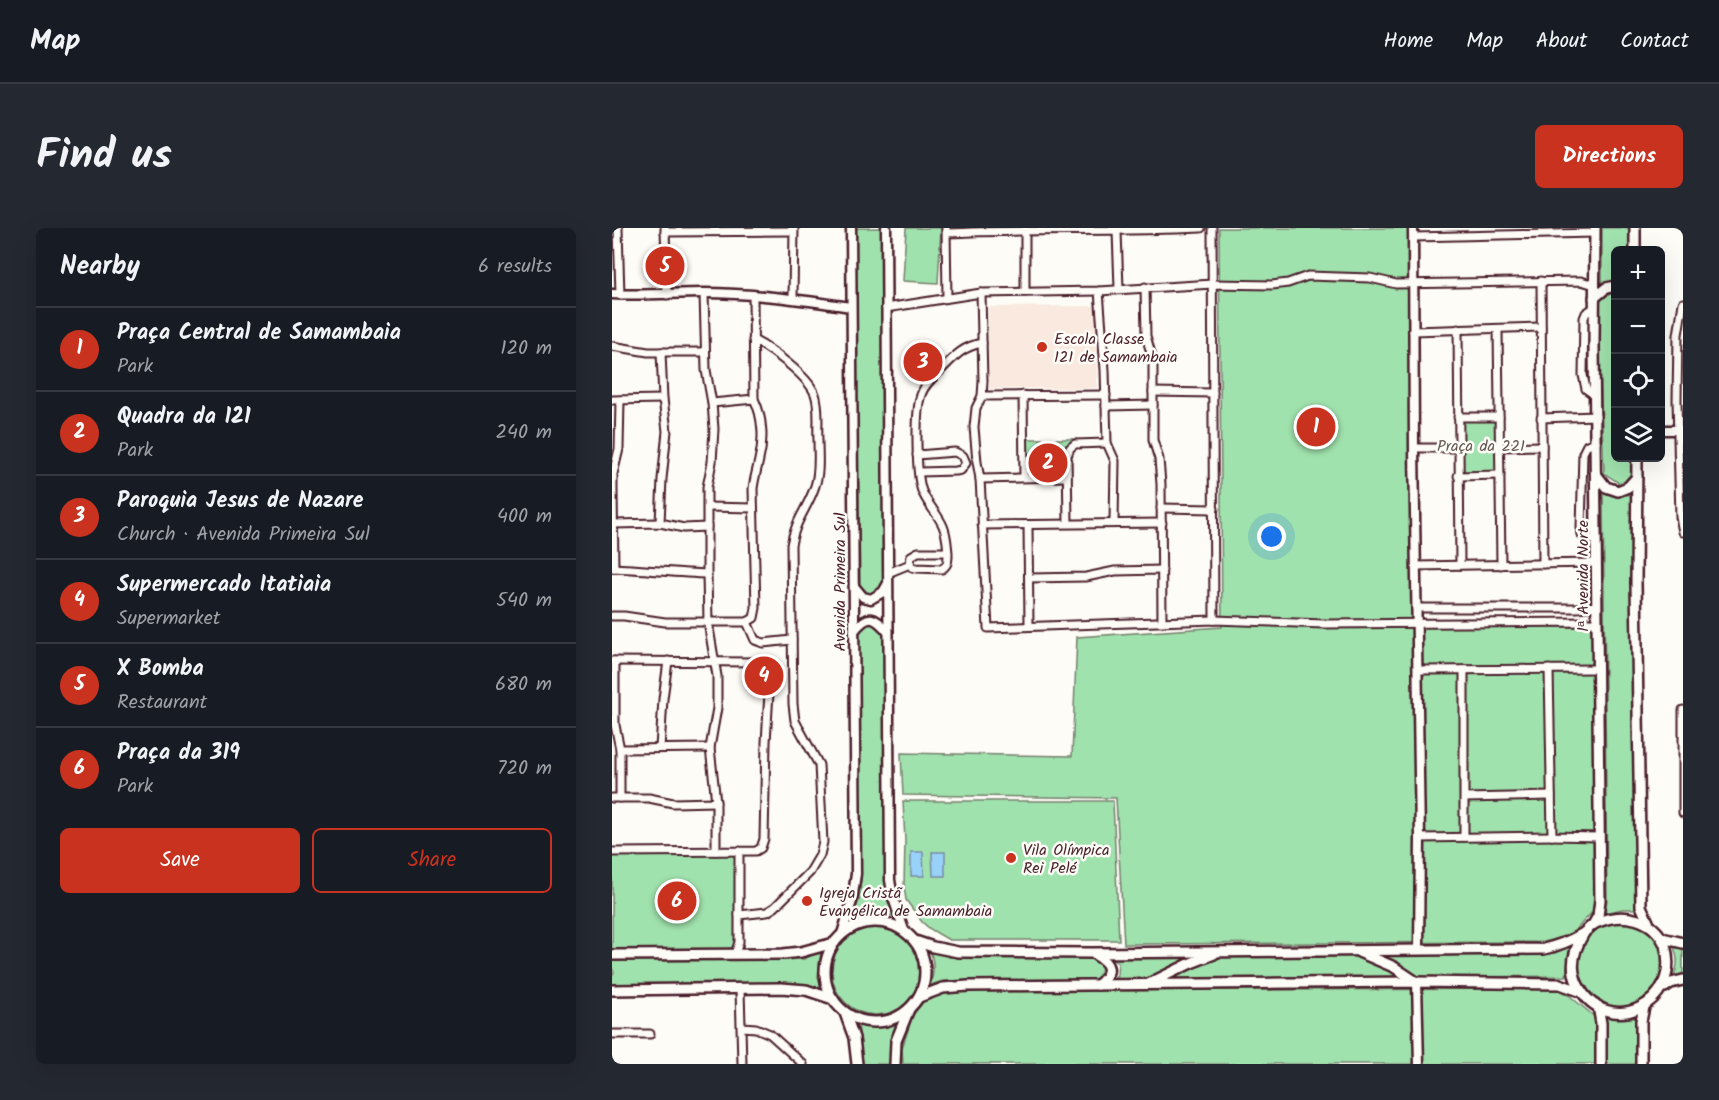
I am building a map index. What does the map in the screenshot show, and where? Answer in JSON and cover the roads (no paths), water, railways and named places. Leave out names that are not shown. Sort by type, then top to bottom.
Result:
[{"type":"main road","points":[[1635,228],[1635,246]]},
{"type":"main road","name":"1ᵃ Avenida Norte","points":[[1594,923],[1600,907],[1595,231]]},
{"type":"main road","points":[[1594,298],[1606,288],[1611,287]]},
{"type":"main road","points":[[919,997],[943,988],[968,986],[1418,982],[1560,984],[1582,993],[1598,1006],[1613,1012],[1629,1012],[1644,1007],[1656,999],[1670,975],[1667,951],[1662,938],[1649,924],[1641,906],[1636,572],[1637,462]]},
{"type":"main road","points":[[1596,474],[1603,484],[1618,491],[1632,485],[1637,477]]},
{"type":"main road","points":[[1582,993],[1575,979],[1573,965],[1574,954],[1584,933],[1594,923],[1620,917],[1649,924]]},
{"type":"main road","points":[[878,921],[903,930],[915,941],[922,953],[925,966],[924,982],[919,997],[900,1016],[888,1020],[873,1022],[859,1020],[846,1013],[833,999],[827,986],[825,970],[827,956],[834,943],[842,934],[859,924],[878,921]]},
{"type":"main road","points":[[915,941],[958,952],[1544,949],[1555,947],[1584,933]]},
{"type":"main road","points":[[1662,938],[1683,943]]},
{"type":"main road","points":[[612,955],[772,954],[801,952],[834,943]]},
{"type":"main road","points":[[1356,950],[1389,964],[1418,982]]},
{"type":"main road","points":[[1145,985],[1191,963],[1221,952]]},
{"type":"main road","points":[[1092,953],[1102,958],[1109,969],[1106,978],[1098,985]]},
{"type":"main road","points":[[1665,987],[1683,980]]},
{"type":"main road","points":[[612,990],[781,988],[806,990],[833,999]]},
{"type":"main road","points":[[1598,1006],[1601,1023],[1601,1064]]},
{"type":"main road","points":[[1641,1064],[1641,1021],[1644,1007]]},
{"type":"main road","points":[[895,1064],[896,1041],[910,1008]]},
{"type":"main road","points":[[846,1013],[854,1038],[857,1064]]},
{"type":"street","name":"Avenida Primeira Sul","points":[[842,934],[852,901],[856,874],[851,228]]},
{"type":"street","points":[[886,228],[890,880],[903,930]]},
{"type":"street","points":[[947,298],[946,231],[1025,229],[1117,231],[1201,228]]},
{"type":"street","points":[[1212,228],[1214,620]]},
{"type":"street","points":[[1025,229],[1025,292]]},
{"type":"street","points":[[667,295],[665,230],[793,230],[793,299]]},
{"type":"street","points":[[1117,231],[1119,289]]},
{"type":"street","points":[[1419,950],[1420,838],[1413,232],[1595,231]]},
{"type":"street","points":[[616,232],[616,295],[704,293],[793,299],[851,307]]},
{"type":"street","points":[[1581,280],[1595,273]]},
{"type":"street","points":[[886,308],[981,293],[1099,291],[1213,284],[1272,285],[1288,283],[1308,276],[1377,279],[1396,284],[1581,280],[1594,285]]},
{"type":"street","points":[[1540,281],[1544,564]]},
{"type":"street","points":[[1145,287],[1146,336],[1153,360],[1153,440],[1160,469],[1162,622]]},
{"type":"street","points":[[1099,291],[1107,443],[1115,461],[1114,523]]},
{"type":"street","points":[[704,293],[705,352],[714,429],[712,462],[707,487],[707,574],[708,622],[717,676],[717,708],[710,748],[716,802],[716,851]]},
{"type":"street","points":[[981,293],[982,396],[976,408],[974,427],[980,479],[988,628],[1214,620],[1323,624],[1597,622]]},
{"type":"street","points":[[612,616],[665,622],[747,622],[753,618],[756,608],[754,480],[760,458],[761,422],[754,399],[753,296]]},
{"type":"street","points":[[1683,303],[1678,335],[1680,517],[1683,532]]},
{"type":"street","points":[[1413,331],[1541,327]]},
{"type":"street","points":[[1458,329],[1460,565]]},
{"type":"street","points":[[1498,329],[1501,565]]},
{"type":"street","points":[[739,915],[767,912],[775,907],[810,872],[817,862],[823,843],[819,765],[795,721],[792,640],[791,545],[798,521],[817,482],[817,405],[814,393],[807,382],[778,354],[753,340]]},
{"type":"street","points":[[910,564],[916,568],[942,569],[947,565],[948,552],[943,525],[921,490],[917,455],[920,395],[958,353],[982,343]]},
{"type":"street","points":[[612,345],[648,352],[705,352]]},
{"type":"street","points":[[660,524],[667,430],[661,352]]},
{"type":"street","points":[[1153,392],[1213,393]]},
{"type":"street","points":[[1023,395],[1023,477]]},
{"type":"street","points":[[982,396],[1106,395]]},
{"type":"street","points":[[663,399],[616,400],[619,449],[613,489],[613,568],[707,574]]},
{"type":"street","points":[[712,403],[754,399]]},
{"type":"street","points":[[1106,406],[1153,405]]},
{"type":"street","points":[[1541,418],[1596,416]]},
{"type":"street","points":[[1458,417],[1500,417]]},
{"type":"street","points":[[1665,429],[1680,430]]},
{"type":"street","points":[[1596,442],[1587,445],[1583,453],[1581,528],[1585,538],[1596,540]]},
{"type":"street","points":[[1068,523],[1068,456],[1072,446],[1107,443]]},
{"type":"street","points":[[1500,447],[1542,446]]},
{"type":"street","points":[[1414,448],[1458,448]]},
{"type":"street","points":[[917,455],[956,453],[963,456],[966,463],[961,470],[956,471],[919,472]]},
{"type":"street","points":[[1458,476],[1500,475]]},
{"type":"street","points":[[980,479],[1067,477]]},
{"type":"street","points":[[708,507],[753,508]]},
{"type":"street","points":[[1161,508],[1214,508]]},
{"type":"street","points":[[982,525],[1162,523]]},
{"type":"street","points":[[614,524],[707,527]]},
{"type":"street","points":[[1028,525],[1029,626]]},
{"type":"street","points":[[910,564],[911,556],[918,552],[948,552]]},
{"type":"street","points":[[1416,566],[1596,563]]},
{"type":"street","points":[[854,586],[863,597],[871,599],[884,592],[888,578],[902,566],[910,564]]},
{"type":"street","points":[[1029,578],[1086,577],[1115,571],[1162,570]]},
{"type":"street","points":[[1416,608],[1597,606]]},
{"type":"street","points":[[1438,623],[1436,615],[1439,608]]},
{"type":"street","points":[[1577,608],[1579,615],[1577,622]]},
{"type":"street","points":[[854,631],[863,620],[870,618],[879,622],[889,632]]},
{"type":"street","points":[[747,622],[755,640],[763,643],[792,640]]},
{"type":"street","points":[[612,852],[756,851],[761,848],[764,843],[770,676],[766,667],[761,664],[715,662],[613,661],[615,725],[620,748],[620,798]]},
{"type":"street","points":[[660,748],[668,661]]},
{"type":"street","points":[[1549,669],[1552,836]]},
{"type":"street","points":[[1418,670],[1598,669]]},
{"type":"street","points":[[1464,670],[1464,837]]},
{"type":"street","points":[[1683,710],[1683,813]]},
{"type":"street","points":[[620,748],[710,748]]},
{"type":"street","points":[[1465,798],[1551,796]]},
{"type":"street","points":[[612,798],[649,798],[673,803],[716,802]]},
{"type":"street","points":[[1420,838],[1599,837]]},
{"type":"street","points":[[739,851],[740,954]]},
{"type":"street","points":[[1418,982],[1419,1064]]},
{"type":"street","points":[[740,989],[742,1064]]},
{"type":"street","points":[[742,1027],[756,1028],[770,1034],[803,1064]]},
{"type":"street","points":[[612,1034],[650,1034]]},
{"type":"water","points":[[911,852],[923,852],[924,876],[911,876]]},
{"type":"water","points":[[932,852],[945,852],[945,876],[933,876]]},
{"type":"place","name":"X Bomba","points":[[665,266]]},
{"type":"place","name":"Escola Classe 121 de Samambaia","points":[[1042,347]]},
{"type":"place","name":"Paroquia Jesus de Nazare","points":[[923,362]]},
{"type":"place","name":"Praça Central de Samambaia","points":[[1316,427]]},
{"type":"place","name":"Quadra da 121","points":[[1048,463]]},
{"type":"place","name":"Supermercado Itatiaia","points":[[764,676]]},
{"type":"place","name":"Vila Olímpica Rei Pelé","points":[[1011,858]]},
{"type":"place","name":"Praça da 319","points":[[677,901]]},
{"type":"place","name":"Igreja Cristã Evangélica de Samambaia","points":[[807,901]]},
{"type":"park label","name":"Praça da 221","points":[[1481,445]]}]
